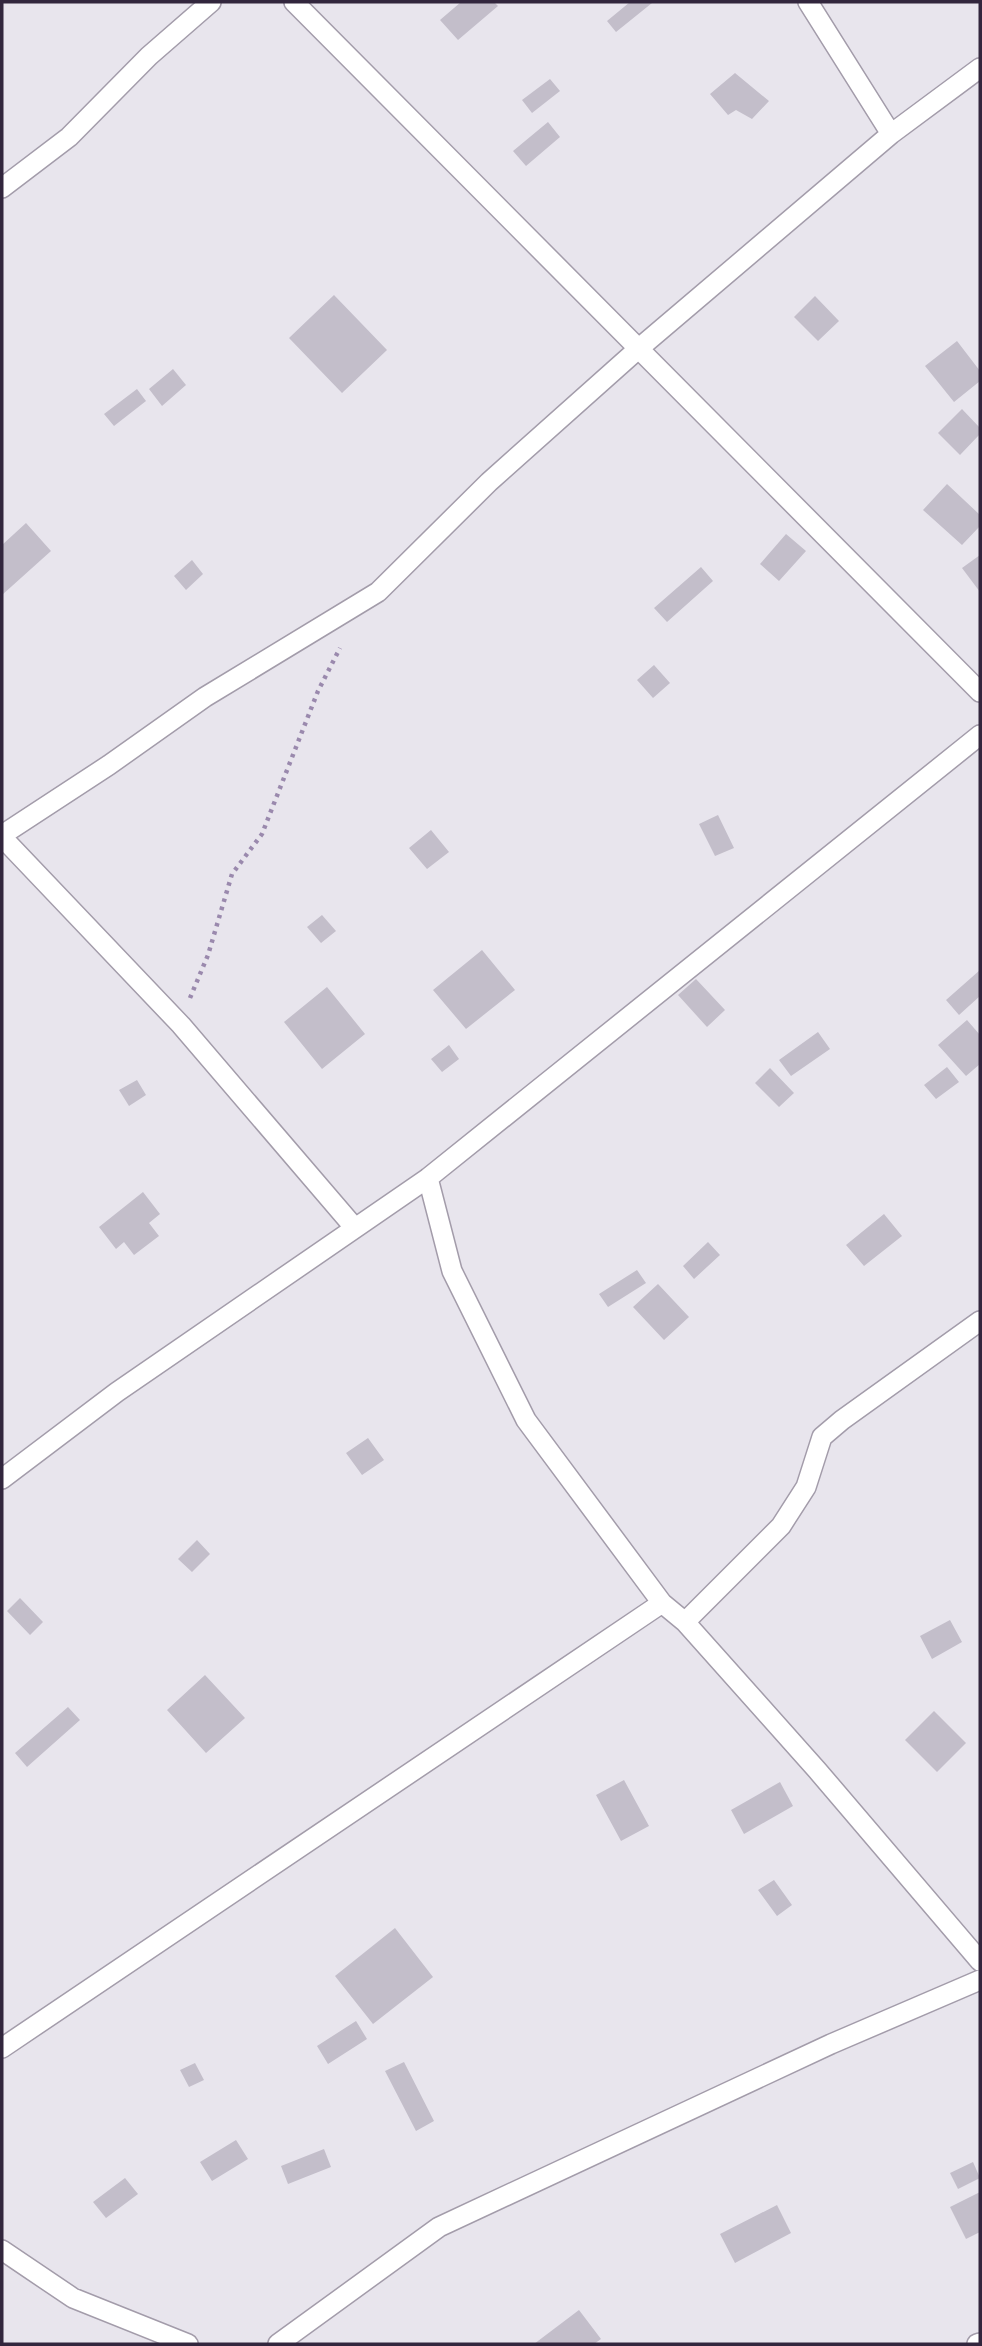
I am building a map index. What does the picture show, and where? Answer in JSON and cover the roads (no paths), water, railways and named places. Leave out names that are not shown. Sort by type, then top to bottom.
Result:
[{"type":"street","points":[[2,188],[69,136],[149,56],[211,2]]},
{"type":"street","points":[[294,2],[980,692]]},
{"type":"street","points":[[808,2],[891,134]]},
{"type":"street","points":[[354,1227],[181,1025],[2,836],[110,765],[205,697],[378,592],[489,482],[637,349],[891,134],[980,68]]},
{"type":"street","points":[[2,1479],[117,1392],[428,1178],[980,735]]},
{"type":"street","points":[[428,1178],[452,1271],[526,1420],[662,1604],[685,1622],[817,1770],[980,1961]]},
{"type":"street","points":[[685,1622],[781,1526],[806,1488],[822,1437],[980,1321]]},
{"type":"street","points":[[2,2048],[662,1604]]},
{"type":"street","points":[[278,2344],[439,2227],[831,2044],[980,1980]]},
{"type":"street","points":[[2,2247],[73,2298],[188,2344]]}]
